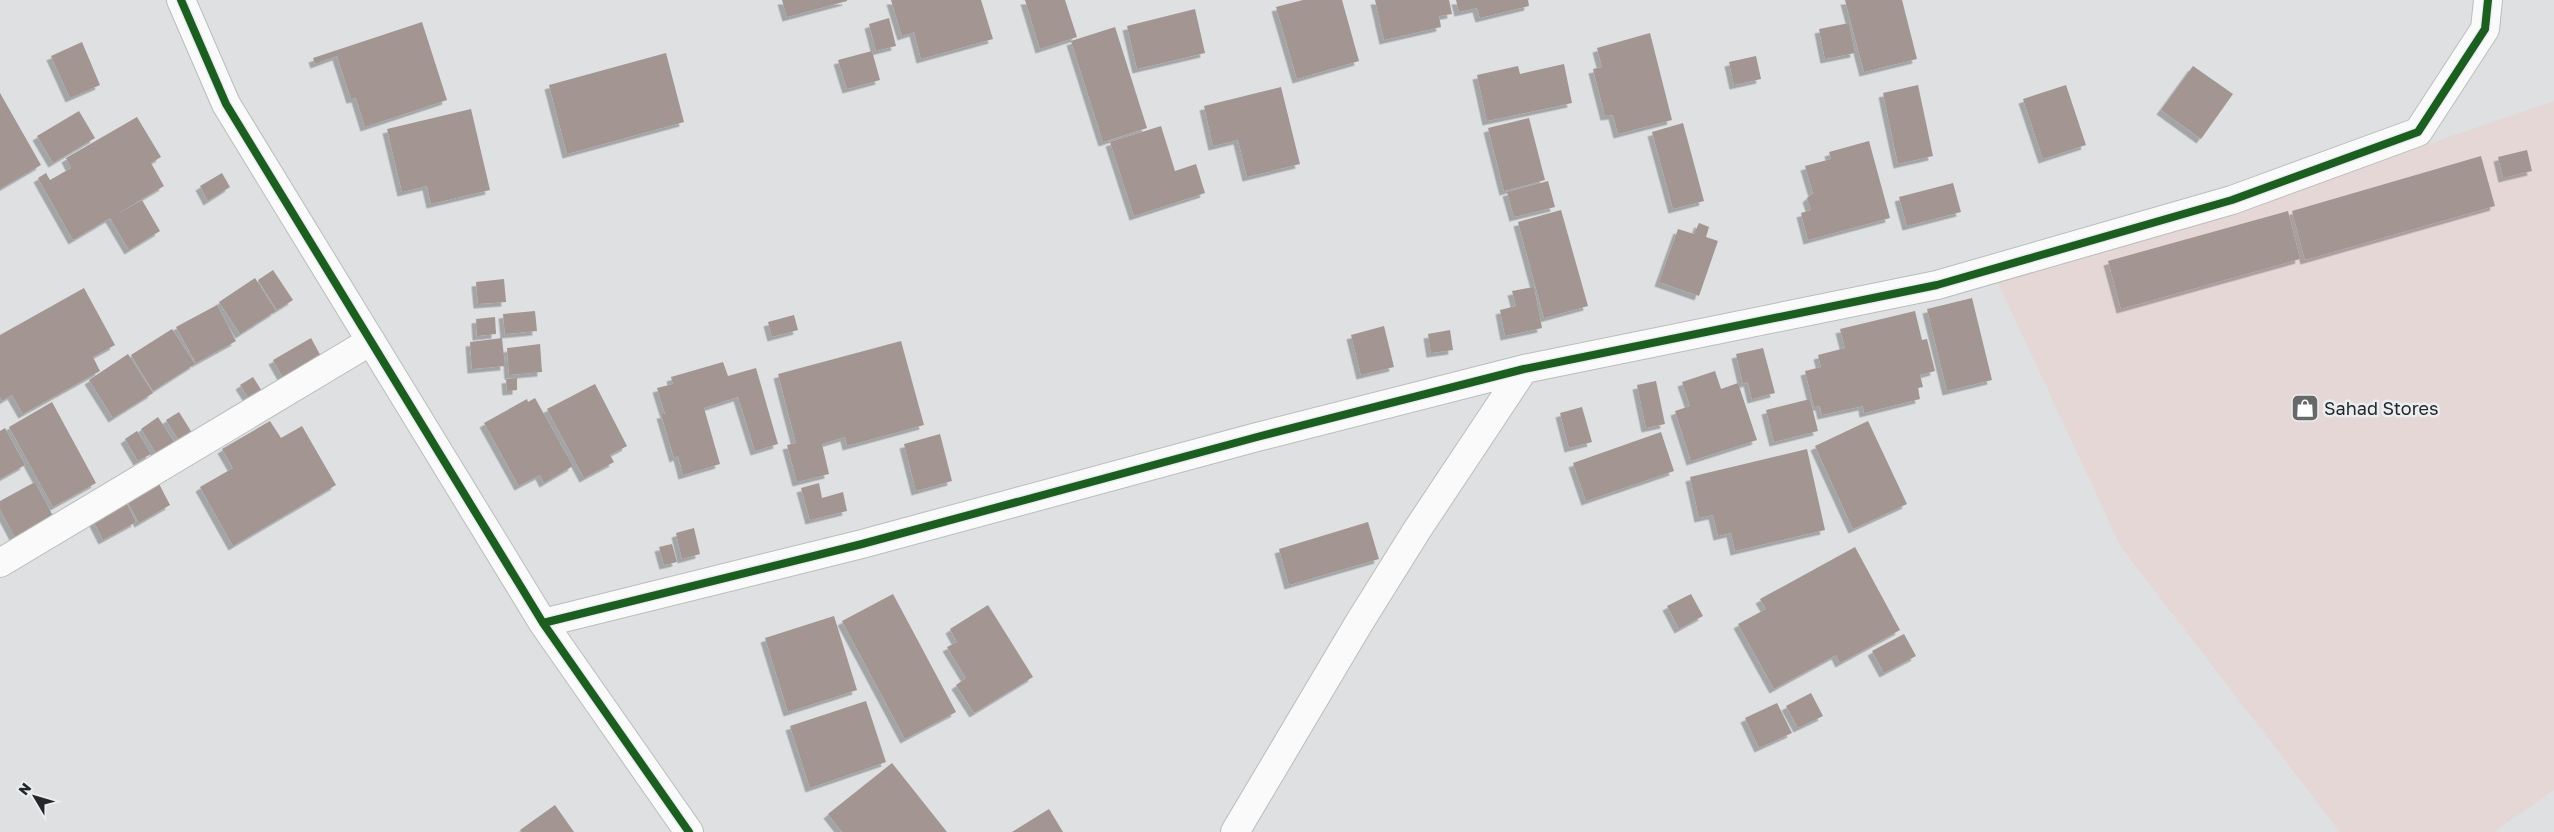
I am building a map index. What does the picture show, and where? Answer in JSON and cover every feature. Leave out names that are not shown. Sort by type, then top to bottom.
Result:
[{"type":"street","points":[[181,0],[226,104],[543,623],[689,832]]},
{"type":"street","points":[[543,623],[862,544],[1257,437],[1524,369],[1937,286],[2232,200],[2418,132],[2486,29],[2488,0]]},
{"type":"street","points":[[0,562],[371,341]]},
{"type":"street","points":[[1235,832],[1401,556],[1524,369]]},
{"type":"shaded area","name":"Sahad Stores","points":[[2554,101],[2554,790],[2494,832],[2340,832],[2121,547],[1992,270],[2355,169]]},
{"type":"building","points":[[782,0],[847,0],[847,1],[787,17]]},
{"type":"building","points":[[891,0],[981,0],[993,39],[921,59],[914,32],[902,36]]},
{"type":"building","points":[[1025,0],[1065,0],[1077,37],[1040,49]]},
{"type":"building","points":[[1303,0],[1342,0],[1359,61],[1297,79],[1276,7]]},
{"type":"building","points":[[1375,0],[1449,0],[1452,14],[1439,16],[1441,27],[1384,40]]},
{"type":"building","points":[[1456,0],[1528,0],[1529,6],[1480,18],[1477,8],[1459,12]]},
{"type":"building","points":[[1845,0],[1902,0],[1917,59],[1864,72]]},
{"type":"building","points":[[1195,9],[1205,53],[1137,69],[1127,26]]},
{"type":"building","points":[[889,18],[896,46],[876,51],[869,24]]},
{"type":"building","points":[[422,22],[447,100],[365,127],[356,98],[351,99],[337,56],[315,64],[313,58]]},
{"type":"building","points":[[1849,23],[1855,53],[1825,59],[1819,29]]},
{"type":"building","points":[[1115,27],[1147,128],[1103,142],[1071,41]]},
{"type":"building","points":[[1650,33],[1672,120],[1618,134],[1613,115],[1605,116],[1593,69],[1602,67],[1597,48]]},
{"type":"building","points":[[82,42],[100,85],[70,98],[51,56]]},
{"type":"building","points":[[872,51],[880,80],[847,89],[838,60]]},
{"type":"building","points":[[666,53],[684,122],[567,154],[549,85]]},
{"type":"building","points":[[1756,56],[1761,79],[1734,85],[1729,62]]},
{"type":"building","points":[[1564,64],[1572,103],[1487,121],[1477,75],[1518,66],[1520,74]]},
{"type":"building","points":[[2193,66],[2233,94],[2201,139],[2161,110]]},
{"type":"building","points":[[1918,85],[1933,156],[1898,164],[1883,93]]},
{"type":"building","points":[[2066,85],[2086,145],[2043,159],[2023,99]]},
{"type":"building","points":[[1281,87],[1300,164],[1247,177],[1238,140],[1213,146],[1204,106]]},
{"type":"building","points":[[0,93],[41,165],[0,189]]},
{"type":"building","points":[[471,109],[490,190],[431,204],[427,186],[402,192],[387,129]]},
{"type":"building","points":[[79,111],[95,138],[53,163],[37,136]]},
{"type":"building","points":[[137,117],[161,157],[151,163],[164,186],[112,217],[142,200],[160,231],[129,250],[110,218],[73,240],[38,178],[46,173],[50,180],[71,168],[66,158]]},
{"type":"building","points":[[1529,118],[1545,180],[1504,191],[1488,128]]},
{"type":"building","points":[[1683,123],[1704,201],[1673,209],[1652,132]]},
{"type":"building","points":[[1161,126],[1175,171],[1196,164],[1205,193],[1134,216],[1110,142]]},
{"type":"building","points":[[1869,141],[1890,218],[1808,240],[1801,213],[1811,210],[1807,198],[1813,193],[1805,166],[1831,159],[1829,152]]},
{"type":"building","points":[[2527,150],[2532,171],[2503,178],[2498,157]]},
{"type":"building","points":[[2481,156],[2495,206],[2305,260],[2292,211]]},
{"type":"building","points":[[222,173],[230,187],[208,201],[200,186]]},
{"type":"building","points":[[1548,181],[1555,207],[1514,217],[1507,192]]},
{"type":"building","points":[[1953,183],[1961,212],[1907,226],[1899,197]]},
{"type":"building","points":[[1561,210],[1588,306],[1544,318],[1518,222]]},
{"type":"building","points":[[2288,211],[2300,259],[2121,309],[2108,261]]},
{"type":"building","points":[[1699,223],[1709,227],[1706,237],[1718,241],[1699,296],[1659,282],[1678,229],[1694,234]]},
{"type":"building","points":[[273,270],[293,300],[277,310],[258,280]]},
{"type":"building","points":[[255,278],[276,311],[240,334],[219,302]]},
{"type":"building","points":[[504,279],[506,302],[478,304],[476,282]]},
{"type":"building","points":[[1534,287],[1542,328],[1505,336],[1500,310],[1516,306],[1512,291]]},
{"type":"building","points":[[84,288],[115,345],[93,357],[100,371],[23,414],[12,395],[2,401],[0,397],[0,335]]},
{"type":"building","points":[[1972,298],[1992,380],[1947,391],[1927,309]]},
{"type":"building","points":[[217,305],[236,341],[196,363],[176,327]]},
{"type":"building","points":[[535,311],[537,331],[505,334],[503,314]]},
{"type":"building","points":[[1915,311],[1922,340],[1927,339],[1935,371],[1920,375],[1923,387],[1918,388],[1920,399],[1864,413],[1863,406],[1822,415],[1820,406],[1814,407],[1805,371],[1821,367],[1818,355],[1845,348],[1840,329]]},
{"type":"building","points":[[794,315],[798,330],[772,337],[768,322]]},
{"type":"building","points":[[495,317],[496,334],[477,336],[476,319]]},
{"type":"building","points":[[1384,326],[1394,367],[1361,375],[1351,335]]},
{"type":"building","points":[[172,329],[195,364],[153,391],[131,355]]},
{"type":"building","points":[[1450,330],[1453,350],[1431,353],[1428,334]]},
{"type":"building","points":[[311,338],[323,360],[285,381],[273,360]]},
{"type":"building","points":[[502,338],[505,366],[472,369],[470,342]]},
{"type":"building","points":[[901,341],[924,425],[847,446],[845,437],[822,444],[829,474],[797,482],[787,445],[796,443],[778,374]]},
{"type":"building","points":[[540,344],[542,372],[509,375],[507,348]]},
{"type":"building","points":[[1763,348],[1775,393],[1752,399],[1748,382],[1743,384],[1736,354]]},
{"type":"building","points":[[128,354],[153,393],[113,418],[89,380]]},
{"type":"building","points":[[723,362],[728,376],[756,368],[778,444],[755,451],[738,397],[704,408],[720,464],[683,475],[678,456],[674,458],[661,414],[665,414],[657,388],[673,384],[671,377]]},
{"type":"building","points":[[1715,371],[1721,389],[1738,383],[1757,440],[1691,461],[1675,411],[1690,406],[1682,382]]},
{"type":"building","points":[[253,377],[265,396],[252,404],[240,385]]},
{"type":"building","points":[[517,378],[517,390],[507,391],[506,379]]},
{"type":"building","points":[[1656,381],[1665,424],[1646,428],[1637,385]]},
{"type":"building","points":[[595,384],[627,446],[610,455],[614,462],[584,478],[547,409]]},
{"type":"building","points":[[535,398],[573,466],[544,483],[540,475],[519,486],[484,423],[527,399],[528,402]]},
{"type":"building","points":[[1810,399],[1818,431],[1774,442],[1766,410]]},
{"type":"building","points":[[52,402],[96,483],[53,507],[9,427]]},
{"type":"building","points":[[1582,407],[1592,442],[1569,448],[1560,413]]},
{"type":"building","points":[[179,412],[194,436],[181,444],[166,420]]},
{"type":"building","points":[[158,417],[176,445],[158,456],[141,429]]},
{"type":"building","points":[[270,421],[281,438],[302,426],[336,485],[233,546],[200,487],[233,468],[222,449]]},
{"type":"building","points":[[1868,421],[1907,504],[1853,529],[1815,446]]},
{"type":"building","points":[[5,428],[25,465],[0,479],[0,431]]},
{"type":"building","points":[[137,431],[151,454],[138,461],[125,439]]},
{"type":"building","points":[[1661,432],[1674,471],[1586,501],[1573,463]]},
{"type":"building","points":[[940,434],[952,481],[916,491],[904,444]]},
{"type":"building","points":[[1807,449],[1825,530],[1735,551],[1731,533],[1718,536],[1713,515],[1699,518],[1690,477]]},
{"type":"building","points":[[157,480],[170,505],[139,523],[125,497]]},
{"type":"building","points":[[35,482],[53,516],[15,538],[0,509],[0,501]]},
{"type":"building","points":[[819,483],[822,498],[843,492],[847,511],[810,520],[801,488]]},
{"type":"building","points":[[124,498],[136,522],[103,540],[91,516]]},
{"type":"building","points":[[1368,522],[1379,559],[1289,585],[1279,549]]},
{"type":"building","points":[[694,528],[700,554],[682,559],[676,533]]},
{"type":"building","points":[[672,544],[677,562],[664,565],[659,547]]},
{"type":"building","points":[[1855,547],[1900,630],[1840,663],[1836,655],[1774,689],[1738,624],[1766,609],[1760,599]]},
{"type":"building","points":[[893,594],[956,712],[905,739],[842,621]]},
{"type":"building","points":[[1691,594],[1703,616],[1679,629],[1667,606]]},
{"type":"building","points":[[988,605],[1033,677],[974,713],[956,685],[966,678],[947,647],[957,642],[950,629]]},
{"type":"building","points":[[834,616],[857,690],[788,712],[765,638]]},
{"type":"building","points":[[1904,634],[1916,656],[1884,673],[1872,651]]},
{"type":"building","points":[[1811,693],[1823,716],[1798,728],[1786,706]]},
{"type":"building","points":[[866,701],[886,762],[810,788],[790,726]]},
{"type":"building","points":[[1777,703],[1792,733],[1759,748],[1745,718]]},
{"type":"building","points":[[892,763],[947,832],[842,832],[828,814]]},
{"type":"building","points":[[555,805],[574,832],[522,832],[520,830]]},
{"type":"building","points":[[1049,809],[1063,832],[1012,832]]},
{"type":"cycle path","points":[[181,0],[226,104],[543,623],[689,832]]},
{"type":"cycle path","points":[[543,623],[862,544],[1257,437],[1524,369],[1937,285],[2232,200],[2418,132],[2485,29],[2488,0]]},
{"type":"place","name":"Sahad Stores","points":[[2305,408]]}]
